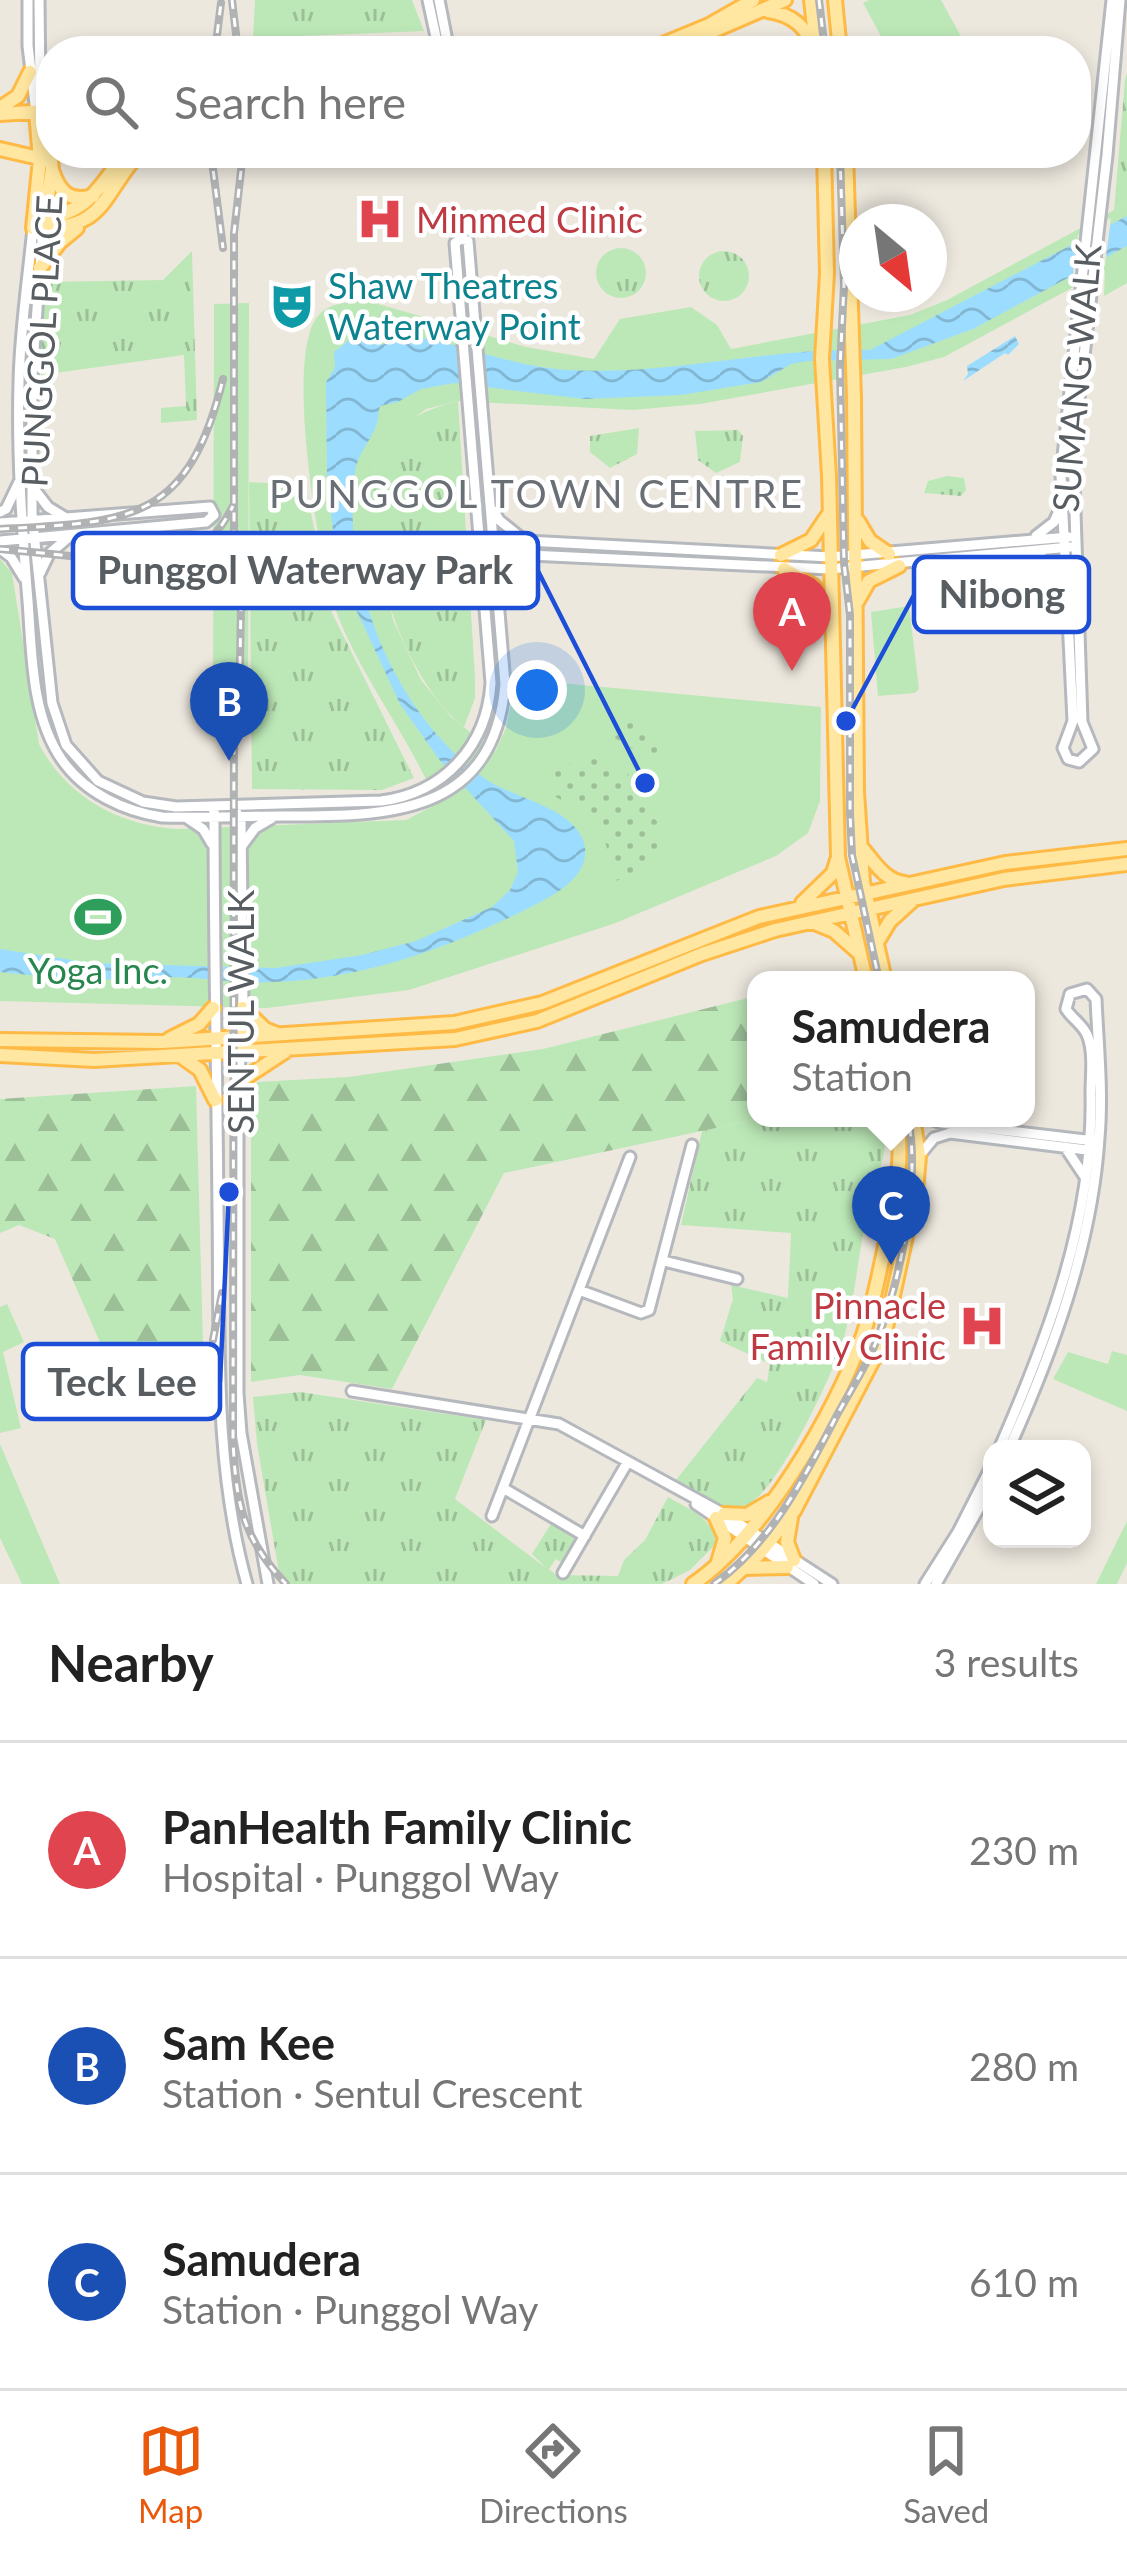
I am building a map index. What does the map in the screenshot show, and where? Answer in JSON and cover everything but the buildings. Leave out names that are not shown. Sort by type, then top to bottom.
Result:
[{"type":"main road","points":[[683,36],[753,0]]},
{"type":"main road","points":[[704,36],[784,0]]},
{"type":"main road","points":[[811,0],[815,36]]},
{"type":"main road","points":[[838,0],[839,36]]},
{"type":"main road","points":[[767,10],[792,16],[809,36]]},
{"type":"main road","points":[[0,111],[18,96],[31,72]]},
{"type":"main road","points":[[0,111],[36,112]]},
{"type":"main road","points":[[0,149],[36,159]]},
{"type":"main road","name":"PUNGGOL PLACE","points":[[39,223],[46,168]]},
{"type":"main road","points":[[49,168],[65,194],[81,199],[99,193]]},
{"type":"main road","points":[[39,223],[84,206],[115,168]]},
{"type":"main road","points":[[40,268],[60,242],[107,203],[130,168]]},
{"type":"main road","points":[[824,168],[824,407],[838,857],[864,971]]},
{"type":"main road","points":[[846,168],[862,847],[883,971]]},
{"type":"main road","points":[[39,223],[88,221]]},
{"type":"main road","points":[[829,512],[811,540],[783,562],[814,586],[831,617]]},
{"type":"main road","points":[[856,515],[870,541],[889,554]]},
{"type":"main road","points":[[855,612],[859,594],[869,581],[899,566]]},
{"type":"main road","points":[[862,847],[895,882],[914,890]]},
{"type":"main road","points":[[0,1055],[94,1060],[287,1051],[489,1033],[569,1010],[749,937],[869,907],[1004,863],[1127,849]]},
{"type":"main road","points":[[796,908],[833,873],[838,857]]},
{"type":"main road","points":[[0,1040],[163,1042],[454,1023],[511,1012],[581,989],[721,930],[846,896],[1127,864]]},
{"type":"main road","points":[[877,944],[914,890]]},
{"type":"main road","points":[[810,922],[834,931],[860,954]]},
{"type":"main road","points":[[163,1042],[199,1024],[213,1008]]},
{"type":"main road","points":[[243,1008],[265,1029],[281,1034]]},
{"type":"main road","points":[[238,1089],[245,1078],[287,1051]]},
{"type":"main road","points":[[178,1055],[200,1070],[214,1100]]},
{"type":"main road","points":[[693,1584],[749,1535],[775,1498],[842,1382],[863,1335],[898,1180],[896,1127]]},
{"type":"main road","points":[[726,1584],[794,1511],[883,1341],[901,1271],[919,1156],[914,1127]]},
{"type":"main road","points":[[715,1568],[724,1538],[720,1516],[747,1514],[775,1498]]},
{"type":"main road","points":[[744,1569],[791,1563],[787,1542],[794,1511]]},
{"type":"street","name":"PUNGGOL PLACE","points":[[28,0],[36,92]]},
{"type":"street","name":"PUNGGOL PLACE","points":[[39,0],[39,36]]},
{"type":"street","points":[[428,0],[436,36]]},
{"type":"street","points":[[439,0],[446,36]]},
{"type":"street","name":"SUMANG WALK","points":[[1080,339],[1069,542],[1065,587],[1073,721],[1063,748],[1068,758],[1079,762],[1093,749],[1082,722],[1069,542],[1061,475],[1102,157],[1116,0]]},
{"type":"street","name":"PUNGGOL PLACE","points":[[27,522],[39,223]]},
{"type":"street","name":"PUNGGOL PLACE","points":[[29,540],[20,480],[19,377],[39,223]]},
{"type":"street","points":[[29,540],[39,577],[58,726],[76,758],[98,781],[143,802],[219,809],[381,801],[419,792],[459,763],[478,736],[490,699],[491,506],[474,303],[462,242],[460,305],[472,439],[488,539]]},
{"type":"street","points":[[0,512],[20,480]]},
{"type":"street","points":[[32,484],[48,507],[69,520]]},
{"type":"street","points":[[488,553],[899,566],[1027,545],[1050,526],[1063,505]]},
{"type":"street","points":[[491,506],[499,520],[526,542]]},
{"type":"street","points":[[0,523],[210,507],[214,514],[206,522],[0,545]]},
{"type":"street","points":[[39,577],[49,554],[70,536]]},
{"type":"street","points":[[488,539],[783,562]]},
{"type":"street","points":[[29,540],[27,583],[39,706],[61,759],[98,794],[120,807],[162,818],[187,818],[219,809],[241,816],[407,810],[436,797],[470,771],[490,743],[502,702],[503,658],[488,553]]},
{"type":"street","points":[[855,563],[889,554],[1069,542]]},
{"type":"street","points":[[0,545],[27,583]]},
{"type":"street","points":[[1027,545],[1049,562],[1065,587]]},
{"type":"street","points":[[497,596],[511,568],[542,554]]},
{"type":"street","points":[[219,809],[241,816]]},
{"type":"street","name":"SENTUL WALK","points":[[219,809],[214,847],[213,1008],[221,1408],[226,1484],[247,1584]]},
{"type":"street","name":"SENTUL WALK","points":[[241,816],[239,1407],[268,1584]]},
{"type":"street","points":[[241,847],[255,828],[275,816]]},
{"type":"street","points":[[187,818],[203,829],[214,847]]},
{"type":"street","points":[[1003,1440],[1046,1334],[1080,1227],[1085,1178],[1094,1146],[1090,1042],[1066,1009],[1070,994],[1081,989],[1092,991],[1096,999],[1094,1146],[1080,1227],[1060,1322],[1013,1440]]},
{"type":"street","points":[[1055,1136],[1079,1128],[1091,1111]]},
{"type":"street","points":[[976,1127],[1055,1136],[1094,1146]]},
{"type":"street","points":[[919,1156],[934,1138],[950,1133],[1065,1147],[1094,1146]]},
{"type":"street","points":[[579,1290],[645,1312],[664,1261],[692,1145]]},
{"type":"street","points":[[1065,1147],[1085,1178]]},
{"type":"street","points":[[492,1516],[629,1157]]},
{"type":"street","points":[[664,1261],[737,1280]]},
{"type":"street","points":[[352,1391],[559,1424],[832,1584]]},
{"type":"street","points":[[563,1573],[627,1463]]},
{"type":"street","points":[[925,1584],[983,1482]]},
{"type":"street","points":[[502,1488],[585,1536]]},
{"type":"street","points":[[936,1584],[983,1501]]},
{"type":"street","points":[[791,1563],[814,1584]]},
{"type":"green space","points":[[255,0],[412,0],[424,31],[302,36],[253,36]]},
{"type":"green space","points":[[941,0],[961,36],[881,36],[863,3]]},
{"type":"green space","points":[[1127,73],[1127,203],[1114,210],[1125,80]]},
{"type":"green space","points":[[1127,203],[1127,283],[1104,296],[1105,270],[944,357],[700,404],[632,410],[458,401],[426,409],[393,434],[375,464],[373,523],[393,620],[421,680],[451,717],[495,752],[506,728],[516,679],[821,707],[820,801],[808,833],[776,856],[613,924],[409,990],[267,1008],[0,1001],[0,559],[12,573],[39,744],[64,779],[96,804],[134,821],[176,829],[406,820],[437,804],[345,632],[328,582],[313,504],[304,414],[308,339],[322,312],[368,301],[526,347],[594,359],[620,319],[691,307],[717,325],[731,349],[917,312],[947,312],[947,300]]},
{"type":"green space","points":[[621,248],[638,256],[646,273],[638,290],[621,298],[604,290],[596,273],[604,256]]},
{"type":"green space","points":[[192,251],[197,420],[161,423],[161,408],[186,406],[184,355],[41,375],[42,282],[163,280]]},
{"type":"green space","points":[[724,251],[741,259],[749,276],[741,293],[724,301],[707,293],[699,276],[707,259]]},
{"type":"green space","points":[[249,303],[248,698],[213,699],[214,304]]},
{"type":"green space","points":[[458,401],[475,678],[475,698],[464,727],[422,677],[390,607],[373,532],[371,497],[375,466],[396,431],[419,415]]},
{"type":"green space","points":[[639,428],[637,454],[610,468],[590,452],[590,436]]},
{"type":"green space","points":[[738,430],[743,436],[740,462],[716,473],[698,460],[695,431]]},
{"type":"green space","points":[[964,478],[966,490],[961,496],[924,493],[928,481]]},
{"type":"green space","points":[[249,482],[305,485],[332,613],[414,778],[382,790],[252,789]]},
{"type":"green space","points":[[909,606],[919,689],[878,696],[871,612]]},
{"type":"green space","points":[[622,715],[670,745],[658,765],[610,735]]},
{"type":"green space","points":[[601,756],[627,772],[664,838],[636,875],[615,881],[608,849],[597,828],[552,795],[555,764],[579,765]]},
{"type":"green space","points":[[747,998],[747,1121],[504,1173],[392,1389],[300,1375],[251,1382],[251,1136],[257,1082],[348,1077],[543,1049]]},
{"type":"green space","points":[[196,1086],[203,1344],[152,1394],[125,1400],[55,1239],[19,1225],[0,1233],[0,1099]]},
{"type":"green space","points":[[747,1121],[747,1127],[886,1127],[850,1313],[836,1360],[800,1435],[770,1483],[756,1499],[734,1508],[708,1501],[676,1480],[757,1378],[767,1382],[770,1364],[720,1341],[733,1299],[731,1285],[788,1298],[791,1233],[681,1225],[702,1131]]},
{"type":"green space","points":[[7,1304],[24,1342],[3,1352],[21,1428],[0,1433],[0,1307]]},
{"type":"green space","points":[[1112,1351],[1127,1355],[1127,1411],[1053,1379],[1068,1352],[1108,1364]]},
{"type":"green space","points":[[300,1392],[486,1420],[455,1499],[546,1568],[532,1554],[552,1522],[574,1534],[577,1541],[564,1564],[556,1559],[549,1569],[556,1575],[618,1576],[668,1497],[706,1522],[715,1545],[690,1570],[662,1584],[281,1584],[253,1397]]},
{"type":"green space","points":[[0,1444],[60,1584],[22,1584],[0,1538]]},
{"type":"green space","points":[[1127,1521],[1127,1563],[1117,1584],[1096,1584]]},
{"type":"water","points":[[1127,216],[1127,246],[973,329],[891,359],[808,361],[791,364],[761,382],[681,395],[584,399],[454,383],[421,389],[380,406],[355,472],[353,514],[356,557],[380,642],[424,719],[452,751],[484,778],[553,811],[576,828],[583,840],[584,863],[572,881],[553,895],[471,935],[407,958],[307,980],[91,979],[0,972],[0,949],[91,963],[276,968],[362,955],[416,941],[492,907],[510,890],[518,872],[514,841],[438,758],[400,704],[353,603],[333,531],[326,382],[335,368],[334,352],[352,338],[383,344],[422,338],[530,365],[604,371],[870,350]]},
{"type":"water","points":[[1015,336],[1019,344],[1008,355],[963,381],[967,366]]},
{"type":"pier","points":[[1111,218],[1105,265],[1072,282],[1078,235]]},
{"type":"railway","points":[[232,0],[236,36]]},
{"type":"railway","points":[[819,0],[823,36]]},
{"type":"railway","points":[[217,36],[221,3]]},
{"type":"railway","points":[[213,168],[223,248]]},
{"type":"railway","points":[[241,168],[234,233],[234,540],[241,604],[240,663],[234,691],[233,1441],[244,1518],[260,1551],[286,1584]]},
{"type":"railway","points":[[840,168],[850,813],[852,855],[877,971]]},
{"type":"railway","points":[[0,529],[85,523],[148,505],[172,487],[192,462],[223,379]]},
{"type":"railway","points":[[0,549],[138,562],[175,559],[207,542],[233,506]]},
{"type":"railway","points":[[714,1584],[753,1549],[785,1507],[876,1342],[906,1231],[912,1171],[909,1127]]},
{"type":"railway","points":[[213,1340],[222,1293]]},
{"type":"place","name":"Minmed Clinic","points":[[380,219]]},
{"type":"place","name":"Shaw Theatres Waterway Point","points":[[292,306]]},
{"type":"place","name":"PanHealth Family Clinic","points":[[792,671]]},
{"type":"place","name":"Nibong","points":[[846,721]]},
{"type":"place","name":"Sam Kee","points":[[229,761]]},
{"type":"place","name":"Punggol Waterway Park","points":[[645,783]]},
{"type":"place","name":"Yoga Inc.","points":[[98,917]]},
{"type":"place","name":"Teck Lee","points":[[229,1192]]},
{"type":"place","name":"Samudera","points":[[891,1265]]},
{"type":"place","name":"Pinnacle Family Clinic","points":[[982,1326]]},
{"type":"district","name":"PUNGGOL TOWN CENTRE","points":[[537,493]]}]
